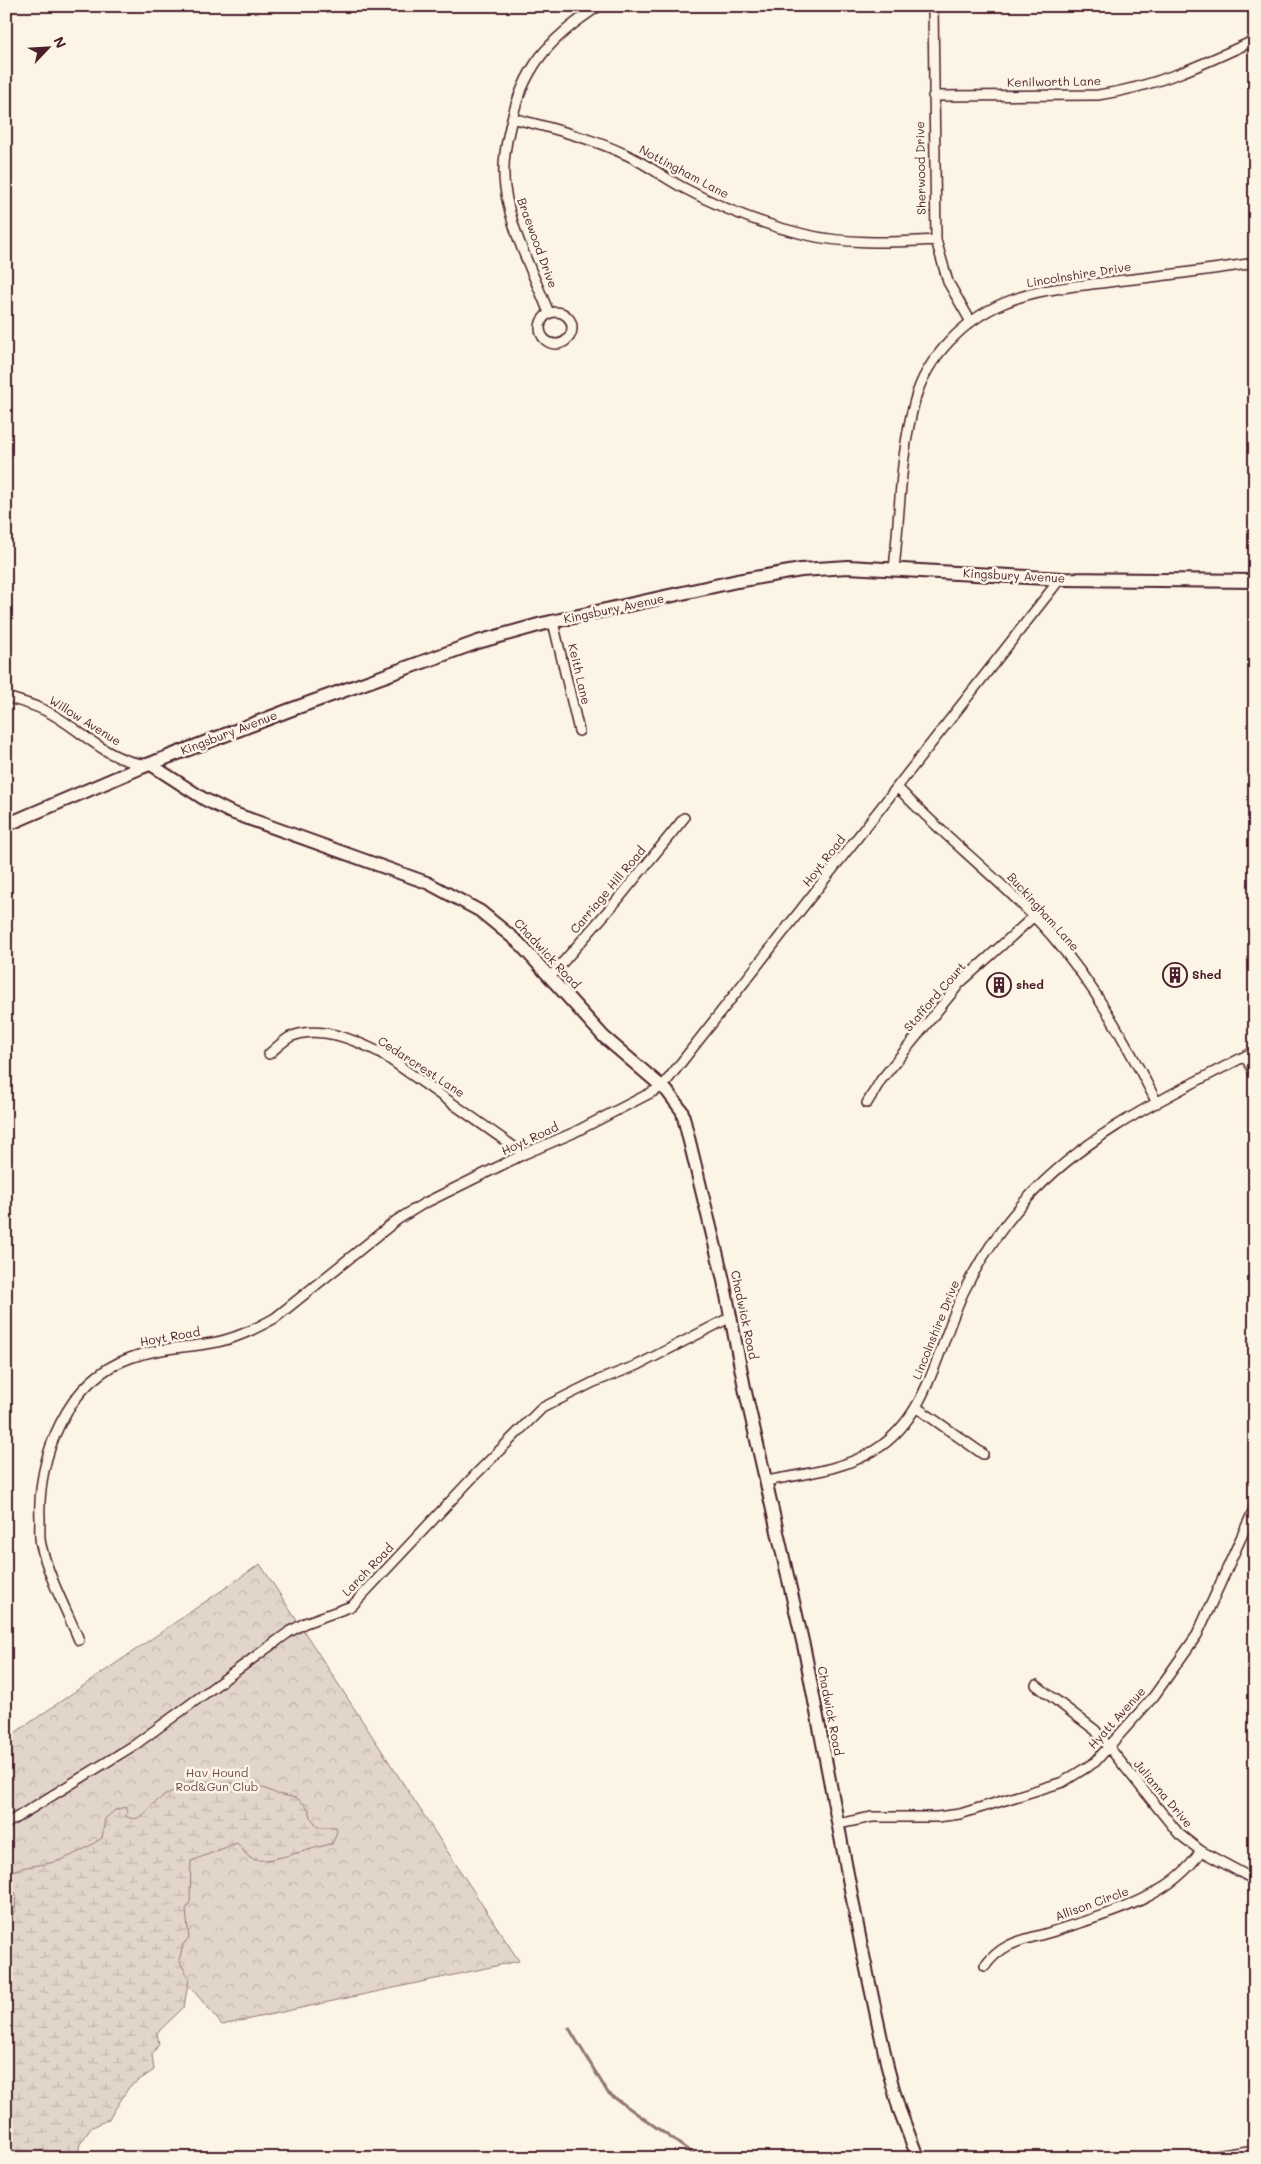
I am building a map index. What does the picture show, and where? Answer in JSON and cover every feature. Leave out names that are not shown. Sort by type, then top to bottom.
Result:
[{"type":"main road","name":"Kingsbury Avenue","points":[[6,825],[150,764],[416,663],[478,642],[553,622],[785,572],[848,567],[1060,579],[1255,581]]},
{"type":"street","name":"Braewood Drive","points":[[549,313],[513,220],[505,187],[505,154],[512,118],[528,71],[540,54],[558,36],[599,6]]},
{"type":"street","name":"Sherwood Drive","points":[[933,6],[936,240],[948,282],[970,322]]},
{"type":"street","name":"Kenilworth Lane","points":[[933,96],[1098,95],[1118,92],[1200,66],[1255,40]]},
{"type":"street","name":"Nottingham Lane","points":[[512,118],[594,142],[649,166],[715,204],[803,234],[826,239],[877,242],[936,240]]},
{"type":"street","name":"Lincolnshire Drive","points":[[894,569],[908,430],[915,398],[935,358],[970,322],[1003,303],[1023,296],[1094,284],[1255,263]]},
{"type":"street","name":"Hoyt Road","points":[[79,1640],[50,1573],[41,1543],[39,1508],[42,1482],[56,1430],[70,1406],[83,1391],[105,1371],[128,1358],[155,1350],[222,1340],[240,1335],[275,1318],[397,1220],[423,1204],[524,1154],[573,1133],[662,1087],[1060,579]]},
{"type":"street","name":"Keith Lane","points":[[553,622],[579,731]]},
{"type":"street","name":"Willow Avenue","points":[[6,697],[26,702],[51,713],[128,763],[150,764]]},
{"type":"street","name":"Chadwick Road","points":[[150,764],[204,799],[230,812],[410,876],[454,896],[502,927],[604,1037],[674,1098],[685,1119],[805,1652],[859,1934],[888,2069],[899,2110],[918,2158]]},
{"type":"street","name":"Buckingham Lane","points":[[897,787],[924,816],[991,873],[1051,935],[1092,988],[1133,1056],[1157,1102]]},
{"type":"street","name":"Carriage Hill Road","points":[[550,977],[620,898],[684,818]]},
{"type":"street","name":"Stafford Court","points":[[867,1103],[881,1080],[960,983],[1033,917]]},
{"type":"street","name":"Cedarcrest Lane","points":[[268,1054],[289,1037],[306,1032],[332,1035],[357,1042],[381,1054],[524,1154]]},
{"type":"street","name":"Lincolnshire Drive","points":[[766,1481],[832,1468],[862,1457],[892,1437],[916,1407],[924,1392],[964,1290],[993,1242],[1026,1200],[1074,1154],[1101,1135],[1157,1102],[1255,1051]]},
{"type":"street","points":[[1245,1056],[1255,1074]]},
{"type":"street","name":"Larch Road","points":[[6,1824],[136,1744],[290,1632],[305,1623],[352,1606],[476,1474],[542,1408],[594,1382],[638,1365],[731,1317]]},
{"type":"street","points":[[916,1407],[983,1454]]},
{"type":"street","name":"Hyatt Avenue","points":[[838,1824],[872,1817],[937,1817],[960,1814],[1063,1782],[1095,1762],[1154,1696],[1196,1635],[1255,1507]]},
{"type":"street","name":"Julianna Drive","points":[[1036,1685],[1095,1730],[1180,1834],[1201,1851],[1255,1880]]},
{"type":"street","name":"Allison Circle","points":[[985,1966],[1003,1947],[1124,1908],[1191,1867],[1201,1851]]},
{"type":"street","points":[[1202,2158],[1255,2150]]},
{"type":"green space","name":"Hav Hound Rod&Gun Club","points":[[260,1564],[519,1961],[222,2025],[84,1859],[6,1971],[6,1739]]},
{"type":"green space","points":[[192,1781],[257,1785],[277,1794],[297,1798],[308,1808],[312,1819],[318,1827],[336,1827],[337,1832],[332,1844],[277,1858],[257,1860],[250,1858],[237,1843],[191,1861],[190,1902],[186,1910],[189,1939],[184,1943],[179,1960],[189,1978],[184,2007],[157,2033],[159,2044],[152,2055],[154,2070],[129,2087],[109,2119],[91,2128],[80,2144],[77,2158],[31,2158],[22,2156],[6,2146],[6,1923],[15,1911],[16,1894],[10,1883],[12,1871],[57,1861],[77,1853],[102,1838],[105,1819],[115,1810],[126,1807],[128,1812],[125,1816],[131,1818],[140,1817],[161,1798]]},
{"type":"shaded area","points":[[6,2146],[22,2156],[31,2158],[6,2158]]},
{"type":"waterway","points":[[569,2028],[608,2093],[699,2158]]},
{"type":"place","name":"Shed","points":[[1175,975]]},
{"type":"place","name":"shed","points":[[999,985]]}]
